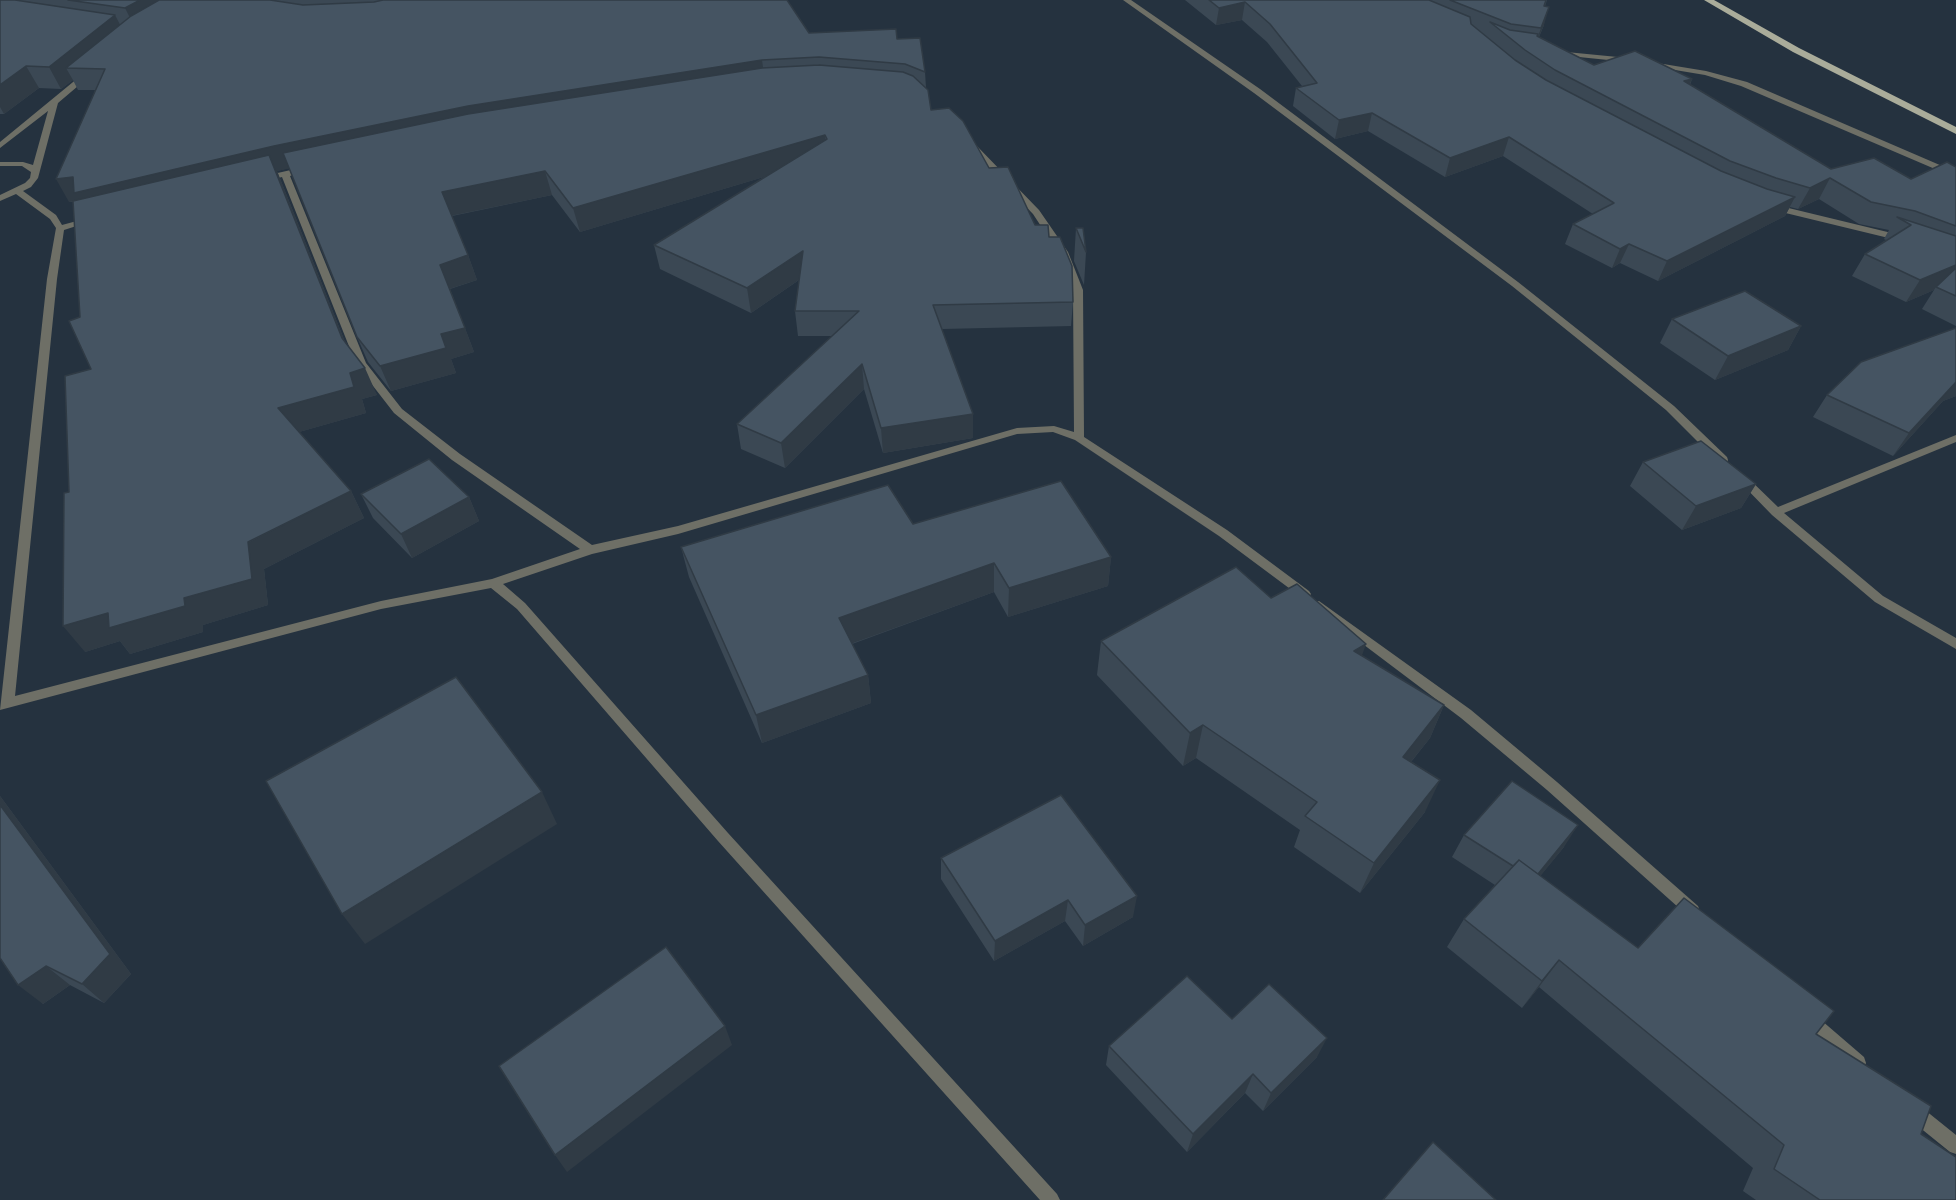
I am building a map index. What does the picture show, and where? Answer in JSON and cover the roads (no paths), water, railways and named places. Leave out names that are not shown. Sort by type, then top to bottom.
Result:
[{"type":"main road","points":[[1708,0],[1796,50],[1956,131]]},
{"type":"street","points":[[1126,0],[1257,91],[1515,285],[1670,408],[1727,464]]},
{"type":"street","points":[[1553,52],[1665,65],[1715,75],[1744,84],[1956,175]]},
{"type":"street","points":[[0,146],[95,68]]},
{"type":"street","points":[[0,198],[18,191],[34,178],[54,102]]},
{"type":"street","points":[[966,139],[1036,212],[1063,252],[1078,290],[1079,438]]},
{"type":"street","points":[[0,164],[23,164],[31,167],[35,172]]},
{"type":"street","points":[[251,182],[318,166]]},
{"type":"street","points":[[285,174],[361,364],[398,411],[456,456],[590,550]]},
{"type":"street","points":[[18,191],[53,217],[60,228],[52,279],[4,704],[381,605],[493,583],[590,550],[678,530],[1017,431],[1054,429],[1079,438],[1222,533],[1466,714],[1552,786],[1704,921]]},
{"type":"street","points":[[1761,204],[1909,241]]},
{"type":"street","points":[[60,228],[94,220]]},
{"type":"street","points":[[1776,512],[1956,438]]},
{"type":"street","points":[[1735,472],[1776,512],[1879,599],[1956,644]]},
{"type":"street","points":[[493,583],[520,606],[723,837],[1051,1200]]},
{"type":"street","points":[[1797,1008],[1864,1069]]},
{"type":"street","points":[[1906,1105],[1956,1146]]}]
